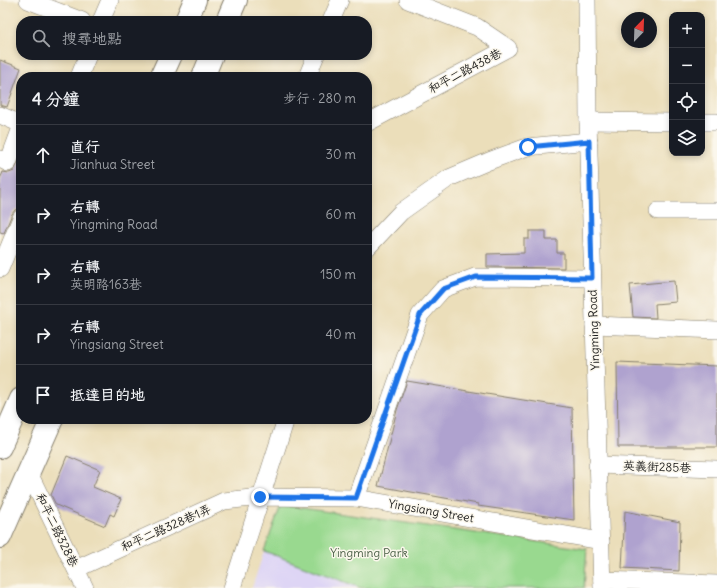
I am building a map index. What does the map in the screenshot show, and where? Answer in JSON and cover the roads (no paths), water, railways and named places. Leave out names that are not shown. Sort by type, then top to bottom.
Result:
[{"type":"street","points":[[28,0],[69,16]]},
{"type":"street","points":[[103,16],[110,0]]},
{"type":"street","points":[[188,16],[195,0]]},
{"type":"street","points":[[229,16],[236,0]]},
{"type":"street","points":[[333,16],[340,0]]},
{"type":"street","name":"和平二路438巷","points":[[372,120],[508,48],[477,27],[408,0]]},
{"type":"street","name":"Yingming Road","points":[[587,0],[592,278],[602,584]]},
{"type":"street","points":[[81,72],[86,60]]},
{"type":"street","points":[[163,72],[169,60]]},
{"type":"street","points":[[205,72],[210,60]]},
{"type":"street","points":[[309,72],[314,60]]},
{"type":"street","points":[[0,115],[16,122]]},
{"type":"street","points":[[588,121],[669,122]]},
{"type":"street","points":[[705,122],[717,122]]},
{"type":"street","points":[[0,159],[8,163],[16,141]]},
{"type":"street","points":[[372,243],[402,212],[449,178],[489,161],[528,147],[589,141]]},
{"type":"street","points":[[658,211],[717,211]]},
{"type":"street","points":[[0,269],[10,249],[16,232]]},
{"type":"street","points":[[356,498],[420,315],[443,289],[476,277],[592,278]]},
{"type":"street","points":[[594,325],[717,330]]},
{"type":"street","points":[[0,447],[16,411]]},
{"type":"street","points":[[0,537],[50,424]]},
{"type":"street","points":[[232,588],[284,424]]},
{"type":"street","name":"英義街285巷","points":[[597,465],[717,469]]},
{"type":"street","name":"和平二路328巷","points":[[28,471],[86,588]]},
{"type":"street","name":"Yingsiang Street","points":[[260,497],[356,498],[601,541]]},
{"type":"street","name":"和平二路328巷1弄","points":[[76,568],[224,501],[260,497]]},
{"type":"street","points":[[602,584],[717,584]]},
{"type":"park label","name":"Yingming Park","points":[[369,553]]}]
